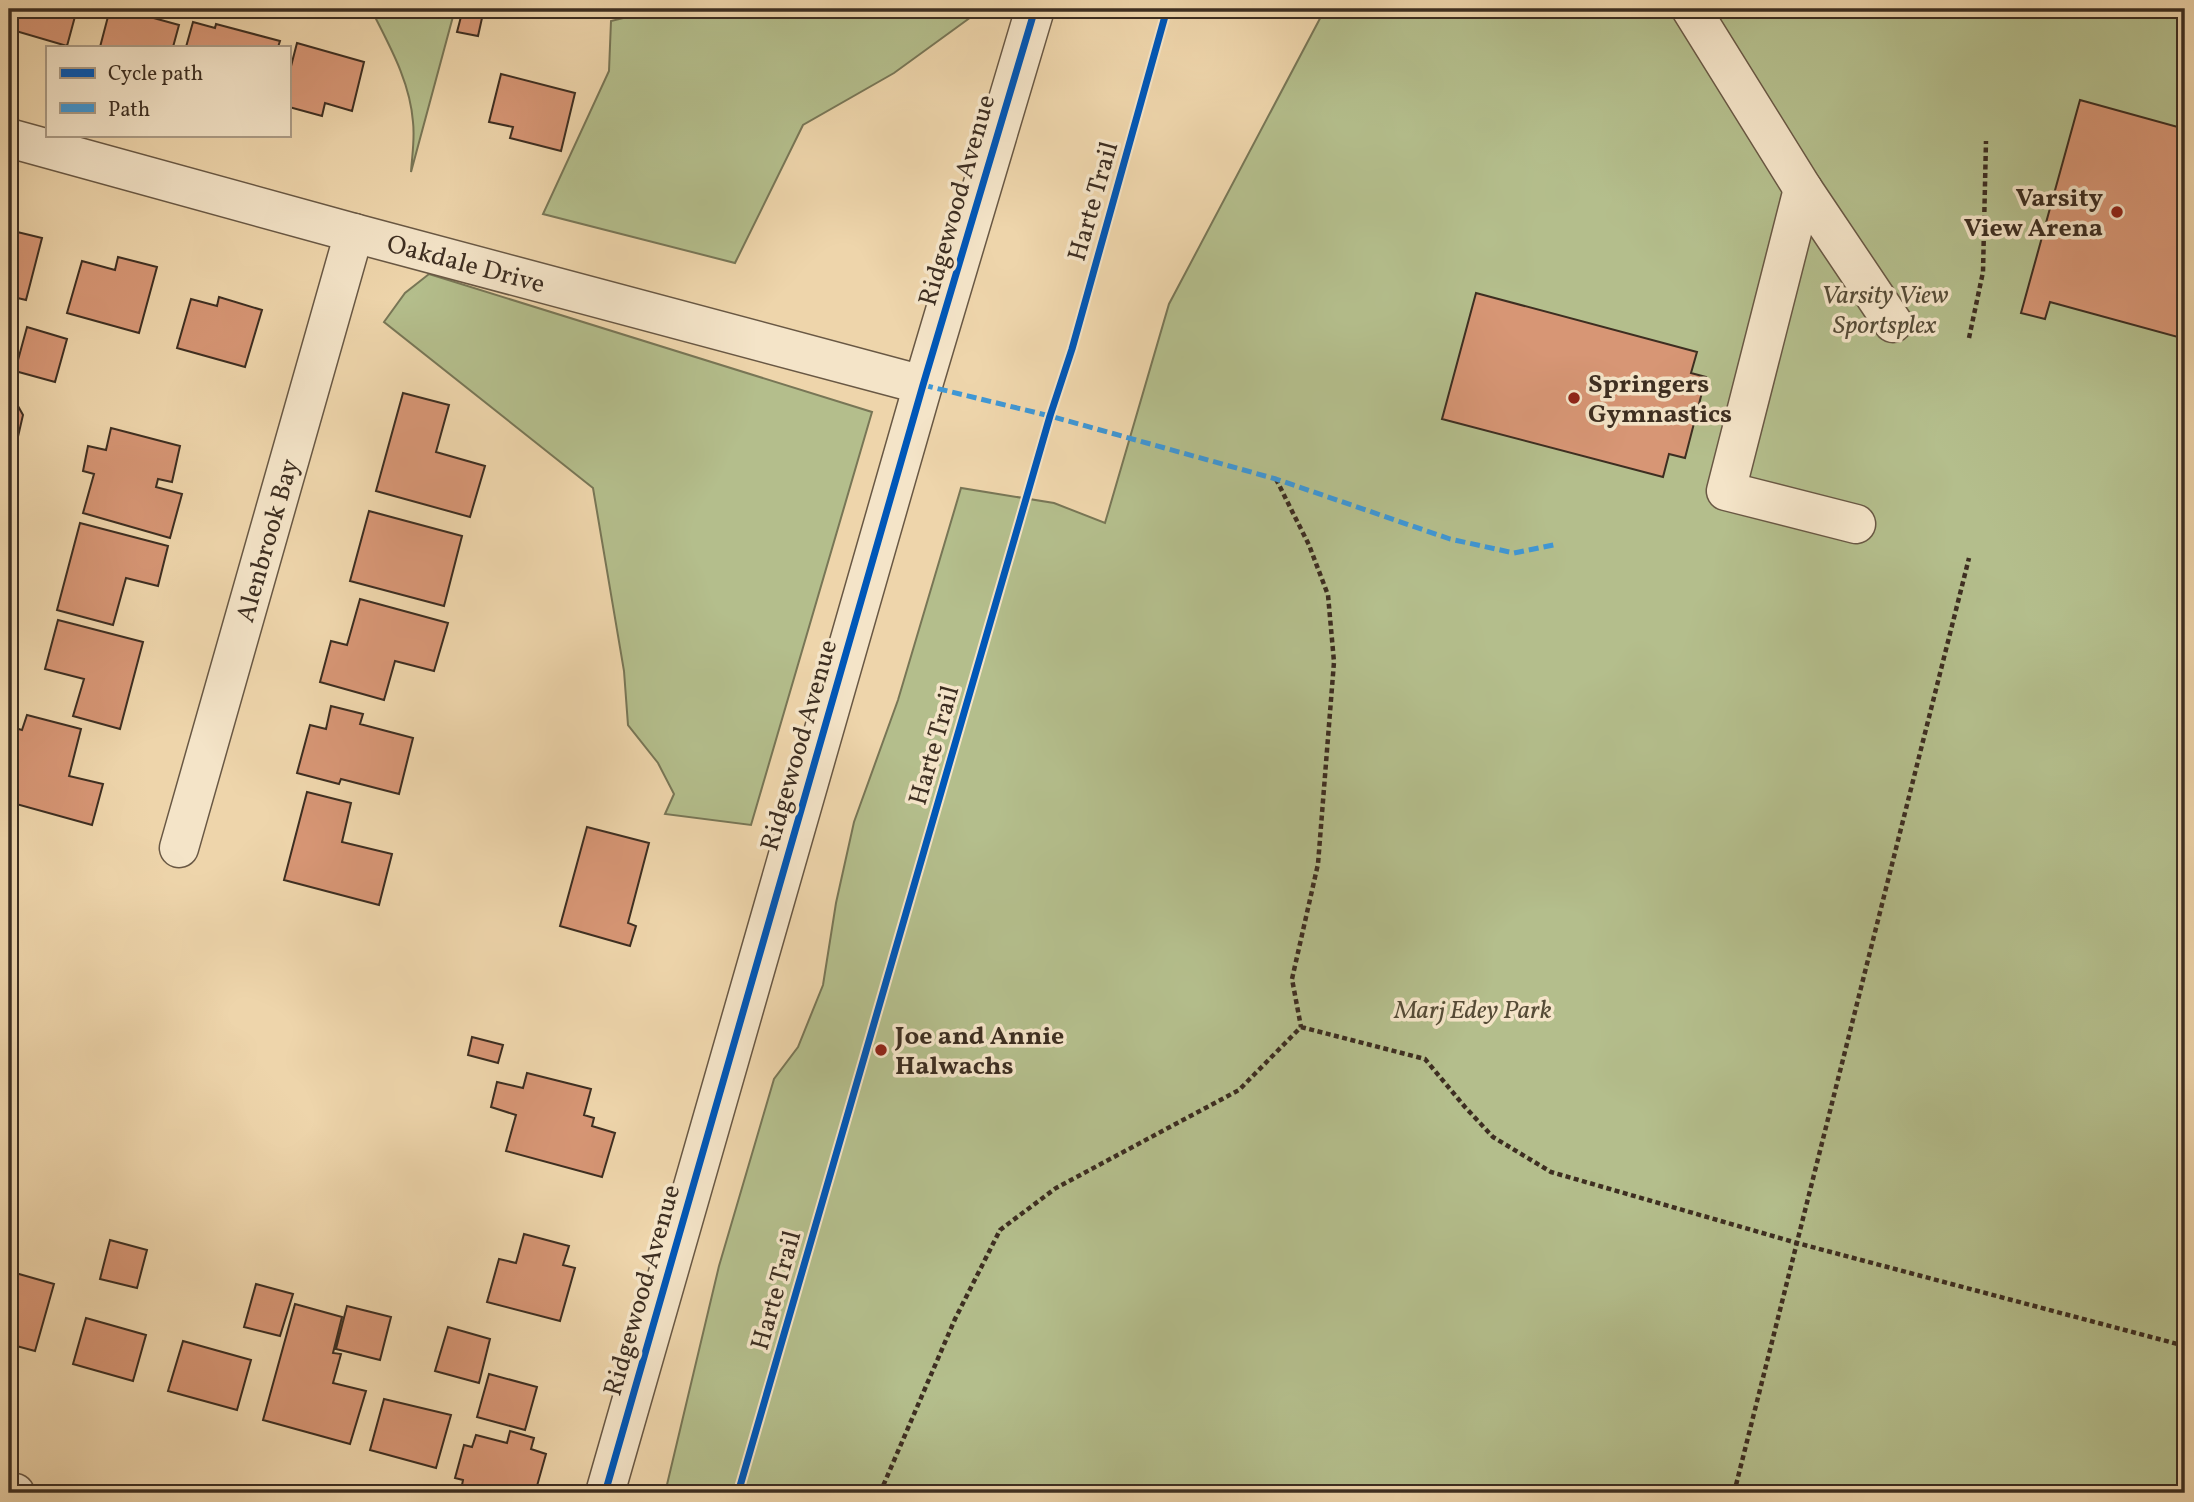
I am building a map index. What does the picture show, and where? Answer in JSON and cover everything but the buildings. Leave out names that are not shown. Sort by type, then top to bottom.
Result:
[{"type":"street","name":"Ridgewood Avenue","points":[[605,1493],[923,385],[1035,9]]},
{"type":"street","points":[[1691,9],[1803,189],[1893,323]]},
{"type":"street","name":"Oakdale Drive","points":[[9,138],[923,385]]},
{"type":"street","points":[[1803,189],[1726,491],[1856,524]]},
{"type":"street","name":"Alenbrook Bay","points":[[179,848],[354,233]]},
{"type":"street","points":[[9,1492],[15,1493]]},
{"type":"path","points":[[1969,338],[1983,272],[1986,141]]},
{"type":"path","points":[[1276,480],[1309,545],[1328,595],[1334,662],[1318,864],[1292,979],[1301,1027]]},
{"type":"path","points":[[1734,1493],[1969,558]]},
{"type":"path","points":[[1301,1027],[1425,1059],[1493,1137],[1551,1172],[1797,1242],[2185,1346]]},
{"type":"path","points":[[880,1493],[955,1319],[1000,1230],[1056,1188],[1239,1090],[1301,1027]]},
{"type":"green space","points":[[371,9],[455,9],[411,172],[414,128],[408,92],[398,64]]},
{"type":"green space","points":[[637,9],[982,9],[894,73],[803,125],[735,263],[543,214],[609,71],[611,21],[636,15]]},
{"type":"green space","name":"Marj Edey Park","points":[[1325,9],[2185,9],[2185,1493],[665,1493],[719,1266],[774,1079],[798,1047],[823,985],[836,903],[854,822],[898,700],[961,488],[1054,503],[1105,523],[1169,304]]},
{"type":"green space","points":[[429,274],[872,412],[751,825],[665,814],[674,794],[658,763],[628,725],[624,671],[593,488],[384,322],[405,293]]},
{"type":"marked path","points":[[923,385],[1050,416],[1276,479],[1450,539],[1514,553],[1558,544]]},
{"type":"cycle path","points":[[605,1493],[923,385],[1035,9]]},
{"type":"cycle path","name":"Harte Trail","points":[[738,1493],[1050,416],[1072,349],[1167,9]]},
{"type":"place","name":"Varsity View Arena","points":[[2117,212]]},
{"type":"place","name":"Springers Gymnastics","points":[[1574,398]]},
{"type":"place","name":"Joe and Annie Halwachs","points":[[881,1050]]},
{"type":"park label","name":"Varsity View Sportsplex","points":[[1885,309]]}]
